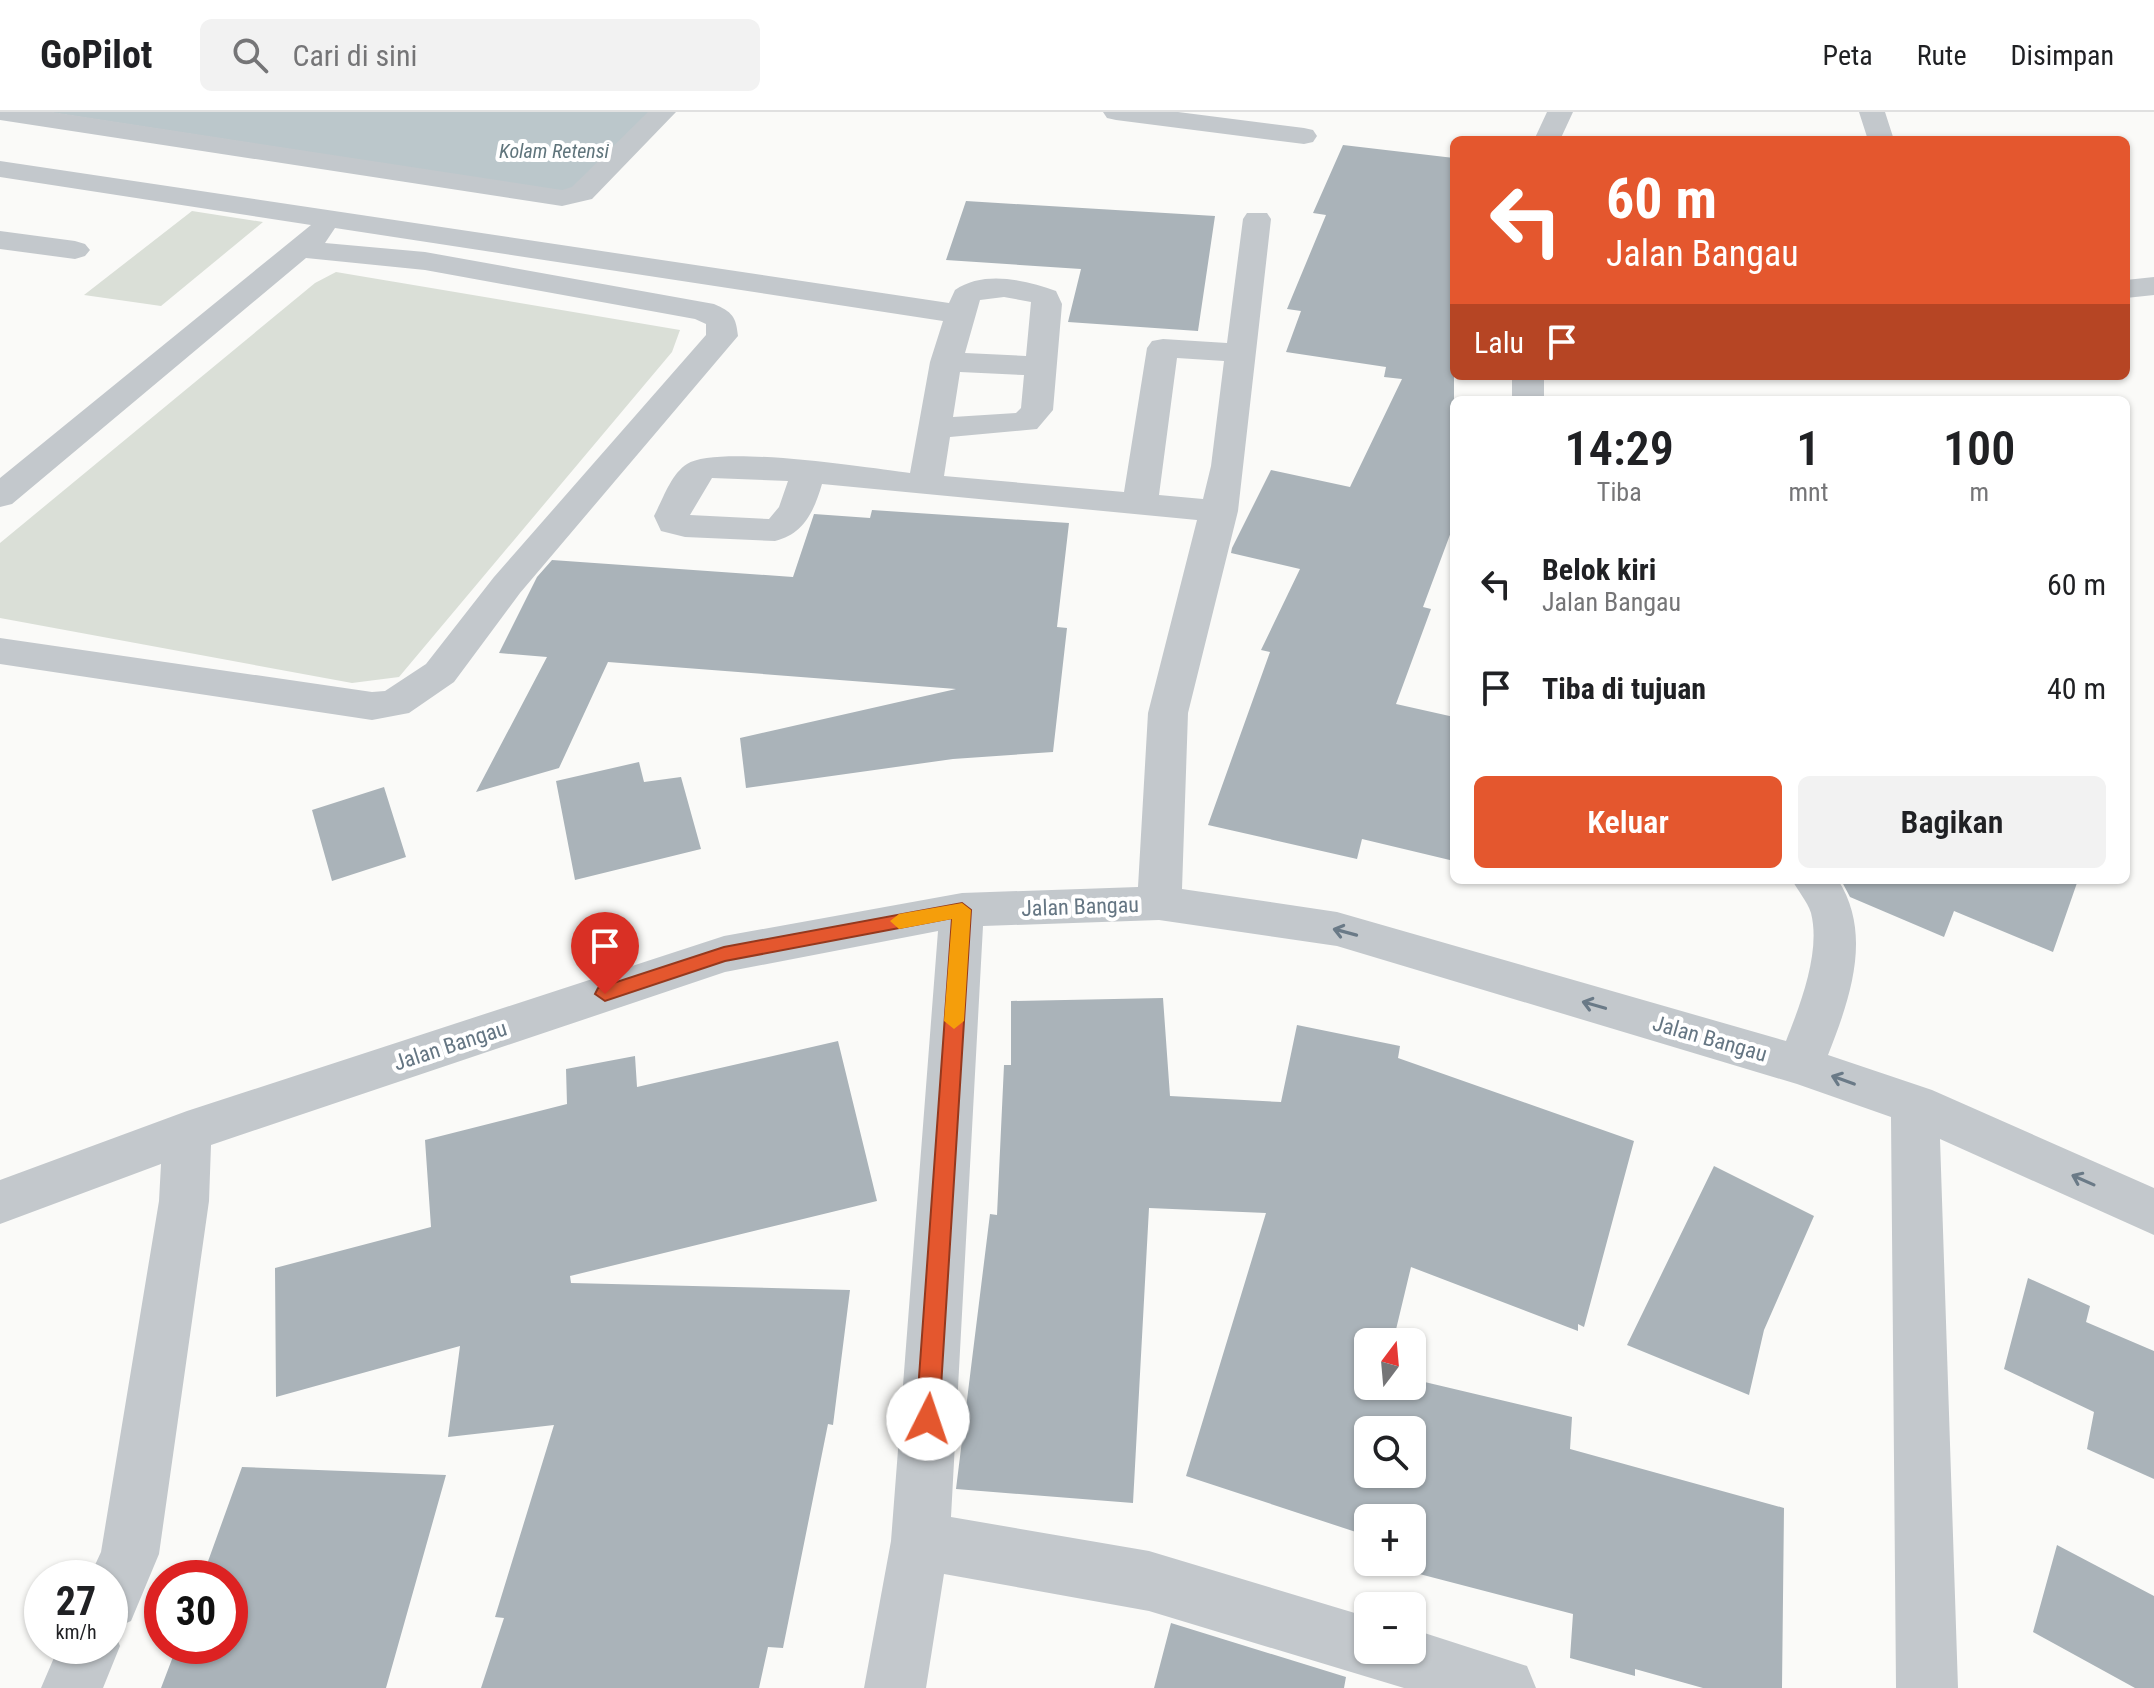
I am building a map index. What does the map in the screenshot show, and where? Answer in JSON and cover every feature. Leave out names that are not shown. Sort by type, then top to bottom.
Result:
[{"type":"street","points":[[0,112],[562,198],[582,193],[663,112]]},
{"type":"street","points":[[1116,112],[1304,136]]},
{"type":"street","points":[[1549,136],[1560,112]]},
{"type":"street","points":[[1872,112],[1880,136]]},
{"type":"street","points":[[0,191],[12,170],[959,314]]},
{"type":"street","points":[[0,496],[334,219]]},
{"type":"street","points":[[1159,903],[1168,713],[1220,511],[1257,219]]},
{"type":"street","points":[[0,240],[75,250]]},
{"type":"street","points":[[0,651],[347,703],[372,706],[395,703],[440,673],[507,585],[722,336],[721,319],[703,311],[425,261],[300,249]]},
{"type":"street","points":[[2130,289],[2154,286]]},
{"type":"street","points":[[925,485],[946,362],[959,314],[971,290],[1035,293],[1045,297],[1037,410],[1025,422],[937,428]]},
{"type":"street","points":[[1140,504],[1163,348],[1241,353]]},
{"type":"street","points":[[946,362],[1042,366]]},
{"type":"street","points":[[808,474],[1220,511]]},
{"type":"street","points":[[1800,1065],[1821,1016],[1833,935],[1834,920],[1829,901],[1817,884]]},
{"type":"street","name":"Jalan Bangau","points":[[0,1202],[187,1132],[724,954],[962,910],[1159,903],[1337,929],[1800,1065],[1915,1105],[2154,1212]]},
{"type":"street","points":[[895,1688],[920,1541],[962,910]]},
{"type":"street","points":[[1915,1105],[1927,1688]]},
{"type":"street","points":[[127,1560],[184,1201],[187,1132]]},
{"type":"street","points":[[920,1541],[1149,1581],[1354,1643]]},
{"type":"street","points":[[72,1688],[82,1664]]},
{"type":"street","points":[[1425,1664],[1505,1688]]},
{"type":"shaded area","points":[[192,211],[263,222],[161,306],[84,295]]},
{"type":"shaded area","points":[[336,272],[680,330],[672,352],[399,677],[352,683],[0,618],[0,543],[315,283]]},
{"type":"water","name":"Kolam Retensi","points":[[48,112],[650,112],[569,192]]},
{"type":"building","points":[[1343,145],[1450,158],[1450,380],[1454,380],[1454,396],[1450,396],[1450,535],[1423,607],[1431,609],[1396,704],[1450,716],[1450,860],[1362,839],[1357,859],[1208,825],[1270,652],[1261,650],[1300,569],[1231,553],[1232,548],[1271,470],[1350,487],[1402,379],[1384,377],[1386,367],[1286,352],[1301,311],[1287,309],[1326,215],[1313,213]]},
{"type":"building","points":[[966,201],[1215,216],[1198,331],[1068,322],[1081,269],[946,260]]},
{"type":"building","points":[[872,510],[1069,523],[1057,627],[1067,628],[1053,752],[953,759],[746,788],[740,738],[956,689],[608,662],[559,768],[476,792],[547,657],[499,653],[537,577],[552,560],[793,577],[814,514],[870,518]]},
{"type":"building","points":[[639,762],[644,782],[681,777],[701,849],[575,880],[556,781]]},
{"type":"building","points":[[384,787],[406,857],[332,881],[312,810]]},
{"type":"building","points":[[1843,884],[2077,884],[2053,952],[1954,911],[1944,937],[1850,897]]},
{"type":"building","points":[[1163,998],[1170,1096],[1281,1102],[1297,1025],[1400,1046],[1398,1058],[1634,1141],[1584,1327],[1578,1324],[1578,1331],[1411,1267],[1396,1328],[1354,1328],[1354,1400],[1426,1400],[1426,1382],[1572,1417],[1570,1449],[1784,1508],[1782,1688],[1703,1688],[1635,1669],[1635,1676],[1570,1658],[1573,1614],[1426,1576],[1426,1504],[1354,1504],[1354,1531],[1186,1476],[1266,1213],[1149,1208],[1133,1503],[956,1489],[990,1214],[997,1215],[1004,1065],[1011,1065],[1011,1001]]},
{"type":"building","points":[[838,1041],[877,1201],[570,1276],[571,1283],[850,1290],[833,1425],[828,1424],[783,1648],[768,1647],[759,1688],[481,1688],[504,1618],[495,1617],[554,1425],[448,1437],[460,1346],[276,1397],[275,1268],[431,1227],[425,1140],[567,1104],[566,1069],[635,1056],[637,1087]]},
{"type":"building","points":[[1714,1166],[1814,1216],[1764,1330],[1749,1395],[1627,1345]]},
{"type":"building","points":[[2028,1278],[2090,1306],[2086,1322],[2154,1351],[2154,1479],[2087,1449],[2094,1412],[2004,1369]]},
{"type":"building","points":[[242,1467],[446,1475],[386,1688],[161,1688],[170,1664],[248,1664],[248,1560],[208,1560]]},
{"type":"building","points":[[2057,1545],[2154,1596],[2154,1688],[2135,1688],[2033,1632]]},
{"type":"building","points":[[1171,1623],[1346,1677],[1344,1688],[1154,1688]]},
{"type":"slow traffic","points":[[899,921],[962,910],[954,1021]]},
{"type":"route","points":[[605,994],[724,954],[962,910],[928,1419]]}]
